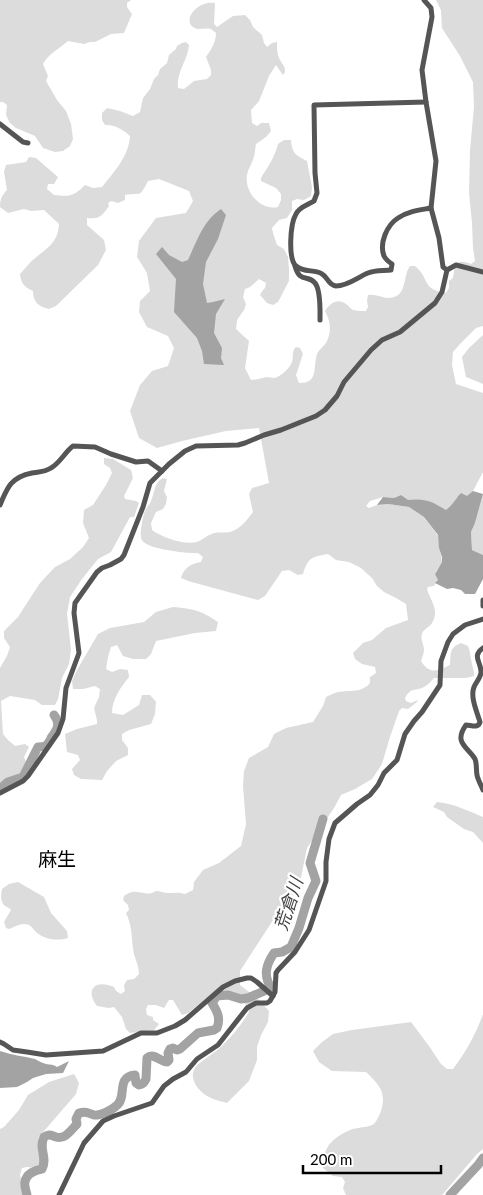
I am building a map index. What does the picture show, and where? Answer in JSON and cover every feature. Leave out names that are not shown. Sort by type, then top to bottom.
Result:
[{"type":"street","points":[[0,793],[23,781],[28,776],[58,734],[63,719],[66,688],[79,653],[74,613],[75,603],[97,572],[121,559],[124,555],[143,507],[150,483],[175,458],[196,446],[245,443],[316,416],[331,405],[344,382],[371,350],[382,340],[400,332],[435,303],[442,292],[447,270],[444,267],[431,208],[436,161],[422,70],[432,17],[430,8],[424,0]]},
{"type":"street","points":[[320,320],[317,287],[313,282],[299,275],[293,260],[291,244],[292,224],[296,213],[300,208],[314,201],[317,193],[314,173],[314,105],[426,102]]},
{"type":"street","points":[[0,124],[23,142],[28,143]]},
{"type":"street","points":[[295,266],[302,270],[321,273],[332,285],[337,286],[369,272],[391,270],[392,264],[385,257],[383,244],[388,229],[399,217],[410,211],[431,208]]},
{"type":"street","points":[[447,270],[456,265],[483,272]]},
{"type":"street","points":[[0,506],[10,484],[28,474],[51,468],[74,446],[95,447],[136,462],[148,461],[162,471]]},
{"type":"street","points":[[483,600],[483,606]]},
{"type":"street","points":[[59,1195],[84,1142],[104,1122],[114,1116],[152,1103],[164,1086],[173,1078],[186,1072],[198,1059],[218,1045],[247,1008],[270,1001],[273,996],[278,970],[304,938],[312,921],[326,881],[326,862],[332,829],[335,823],[356,804],[370,795],[384,772],[397,760],[405,734],[440,685],[441,661],[453,634],[465,626],[483,619]]},
{"type":"street","points":[[483,648],[478,653],[481,672],[472,692],[480,722],[474,727],[466,725],[461,736],[462,744],[475,760],[477,776],[483,790]]},
{"type":"street","points":[[0,1042],[13,1050],[46,1055],[103,1051],[141,1033],[156,1033],[175,1026],[185,1020],[223,987],[235,981],[252,978],[273,996]]},
{"type":"shaded area","points":[[0,0],[131,0],[127,3],[127,7],[132,14],[124,33],[111,34],[95,42],[84,44],[68,41],[51,54],[43,64],[48,76],[46,81],[66,111],[71,124],[73,139],[70,146],[63,151],[55,152],[43,148],[35,136],[16,128],[10,123],[6,115],[7,105],[0,102]]},
{"type":"shaded area","points":[[436,0],[483,0],[483,326],[476,328],[453,352],[452,365],[456,384],[483,393],[483,472],[473,491],[467,497],[457,497],[453,505],[446,511],[428,501],[408,501],[401,495],[394,498],[383,497],[370,501],[366,506],[369,508],[388,504],[409,507],[424,517],[438,536],[442,562],[435,573],[438,580],[434,586],[427,589],[434,605],[435,614],[432,623],[422,634],[424,650],[421,661],[431,670],[437,670],[450,665],[453,649],[461,643],[468,646],[470,651],[474,676],[466,678],[434,678],[424,687],[410,692],[405,698],[406,701],[411,703],[418,700],[408,709],[402,708],[399,711],[382,764],[372,779],[341,795],[307,848],[299,887],[275,917],[240,971],[240,985],[258,999],[269,1011],[268,1022],[257,1047],[257,1060],[249,1081],[227,1103],[205,1095],[196,1085],[193,1072],[198,1065],[219,1049],[237,1030],[249,1012],[243,1001],[230,994],[213,993],[188,1013],[182,1015],[173,1000],[169,1000],[164,1008],[148,1005],[146,1009],[147,1015],[153,1017],[153,1020],[159,1024],[154,1030],[130,1033],[126,1029],[122,1017],[114,1007],[97,1006],[93,1000],[92,990],[97,985],[102,984],[114,987],[121,994],[125,991],[124,985],[127,980],[134,979],[139,974],[130,923],[126,913],[129,910],[128,905],[123,900],[124,896],[132,892],[148,894],[156,891],[185,894],[193,890],[194,882],[203,870],[219,863],[241,846],[246,824],[243,786],[244,771],[249,758],[268,747],[274,734],[286,728],[313,722],[326,697],[338,692],[360,690],[367,686],[370,683],[370,677],[376,673],[375,667],[362,664],[355,659],[353,653],[363,643],[372,640],[386,628],[408,620],[406,604],[384,592],[361,568],[349,562],[336,560],[328,554],[311,559],[303,574],[298,575],[289,570],[282,571],[265,596],[258,600],[181,578],[186,569],[191,565],[201,562],[203,557],[198,553],[162,549],[143,541],[141,531],[144,513],[151,502],[156,485],[163,478],[167,479],[164,491],[167,497],[166,504],[163,509],[156,512],[151,523],[152,530],[168,538],[186,543],[197,542],[214,533],[230,532],[237,529],[253,512],[249,494],[252,488],[269,483],[259,428],[226,431],[157,448],[139,438],[130,411],[140,385],[152,371],[168,366],[174,348],[168,336],[147,327],[139,312],[140,301],[150,291],[147,273],[137,257],[139,241],[156,218],[186,213],[193,201],[189,191],[159,179],[148,181],[139,194],[125,195],[125,200],[118,203],[111,201],[100,216],[87,218],[87,225],[104,240],[106,250],[98,265],[56,306],[49,309],[37,303],[33,291],[27,288],[21,280],[20,274],[51,245],[58,231],[59,224],[44,210],[31,211],[24,209],[8,213],[0,207],[2,197],[7,190],[4,172],[6,165],[26,162],[29,157],[36,158],[58,177],[54,184],[48,184],[47,189],[54,195],[71,195],[85,185],[93,188],[102,187],[124,157],[130,136],[119,128],[105,125],[102,120],[102,113],[107,108],[133,116],[140,112],[143,98],[160,69],[167,63],[169,55],[182,43],[186,42],[189,45],[179,77],[178,88],[184,89],[194,81],[207,79],[211,75],[206,57],[214,43],[216,33],[211,29],[192,27],[190,23],[192,13],[201,5],[215,3],[214,24],[217,27],[233,16],[245,15],[253,27],[262,35],[267,47],[277,42],[278,56],[285,72],[283,75],[276,65],[269,76],[259,101],[251,110],[252,123],[257,126],[261,123],[269,123],[271,131],[256,144],[254,158],[247,175],[248,188],[260,203],[266,206],[278,207],[281,194],[276,188],[261,181],[261,179],[278,144],[284,140],[291,140],[295,154],[307,161],[312,187],[311,196],[304,200],[297,199],[292,201],[292,210],[287,218],[279,220],[272,228],[277,245],[284,249],[288,257],[289,281],[278,302],[273,305],[267,303],[260,295],[266,283],[259,279],[245,289],[243,297],[246,304],[237,320],[236,329],[249,341],[245,368],[251,380],[267,377],[275,378],[282,374],[291,364],[296,347],[300,348],[303,354],[296,375],[299,383],[305,383],[310,381],[314,373],[317,354],[329,337],[330,326],[325,311],[329,306],[340,301],[353,310],[366,311],[368,295],[395,297],[404,286],[410,266],[415,266],[420,271],[433,289],[446,293],[449,288],[449,281],[453,278],[455,265],[461,262],[471,264],[475,261],[469,193],[474,107],[473,82],[460,56],[442,28],[441,10]]},
{"type":"shaded area","points":[[221,209],[226,215],[218,239],[206,262],[203,284],[207,303],[225,299],[216,314],[214,333],[222,348],[221,358],[224,365],[204,364],[197,338],[174,312],[176,279],[156,254],[162,247],[169,255],[182,262],[188,260],[205,225]]},
{"type":"shaded area","points":[[483,335],[483,384],[466,377],[462,357]]},
{"type":"shaded area","points":[[104,458],[113,459],[131,470],[133,478],[124,496],[125,499],[139,503],[134,517],[130,517],[111,552],[98,559],[70,597],[67,614],[71,650],[69,664],[62,678],[55,705],[42,705],[35,700],[10,696],[1,701],[3,734],[15,746],[25,744],[29,747],[24,757],[27,765],[19,775],[8,779],[0,786],[0,668],[10,647],[4,638],[4,631],[18,617],[40,583],[55,567],[70,559],[83,547],[89,538],[83,523],[84,510],[93,505],[112,473],[110,468],[104,464]]},
{"type":"shaded area","points":[[473,491],[483,494],[471,532],[472,550],[483,555],[483,579],[475,594],[465,594],[461,590],[447,589],[435,583],[438,580],[435,574],[442,562],[442,557],[438,535],[424,517],[409,507],[388,504],[377,505],[383,497],[394,498],[401,495],[408,500],[419,499],[428,501],[446,510],[461,493],[467,496]]},
{"type":"shaded area","points":[[483,494],[483,555],[472,550],[471,532]]},
{"type":"shaded area","points":[[173,607],[192,609],[206,615],[218,622],[216,631],[156,641],[151,654],[146,659],[133,659],[123,656],[117,645],[111,647],[106,669],[112,672],[120,669],[128,670],[129,677],[115,698],[112,713],[123,715],[139,705],[142,695],[150,695],[156,702],[155,714],[151,724],[122,734],[122,740],[128,748],[128,755],[116,761],[102,780],[81,779],[74,775],[72,769],[80,760],[78,755],[67,752],[65,734],[97,724],[94,708],[100,689],[95,686],[73,689],[72,681],[77,670],[98,634],[110,628],[144,622],[156,612]]},
{"type":"shaded area","points":[[437,802],[483,817],[483,843],[473,832],[464,829],[447,817],[444,812],[433,807]]},
{"type":"shaded area","points":[[18,882],[44,897],[51,913],[67,931],[68,938],[56,940],[48,938],[37,933],[26,924],[20,924],[9,929],[6,928],[4,922],[11,910],[2,902],[2,889],[9,884]]},
{"type":"shaded area","points":[[483,1014],[483,1149],[442,1195],[346,1195],[343,1188],[345,1182],[342,1177],[333,1176],[323,1168],[324,1155],[332,1142],[342,1134],[374,1123],[382,1109],[382,1091],[366,1072],[332,1071],[319,1062],[313,1051],[333,1034],[411,1022],[441,1064],[447,1069],[453,1069],[470,1043]]},
{"type":"shaded area","points":[[0,1051],[35,1059],[57,1067],[69,1061],[63,1073],[46,1074],[33,1078],[17,1087],[0,1088]]},
{"type":"shaded area","points":[[74,1074],[79,1083],[76,1094],[38,1138],[41,1163],[35,1168],[22,1168],[20,1175],[24,1195],[0,1195],[0,1129],[19,1110],[28,1095],[49,1082]]},
{"type":"waterway","points":[[0,789],[8,782],[23,777],[38,747],[47,745],[57,727],[54,715]]},
{"type":"waterway","name":"荒倉川","points":[[27,1195],[25,1185],[27,1177],[31,1173],[42,1169],[44,1165],[42,1145],[44,1137],[48,1135],[59,1138],[65,1136],[77,1124],[76,1119],[79,1113],[85,1112],[97,1115],[112,1109],[121,1098],[125,1080],[135,1075],[136,1083],[139,1085],[145,1081],[147,1058],[152,1056],[167,1062],[170,1049],[180,1049],[198,1033],[217,1028],[217,1012],[212,1003],[217,996],[228,995],[241,999],[248,998],[271,988],[266,974],[269,962],[274,953],[282,952],[291,947],[316,881],[310,863],[323,819]]},
{"type":"waterway","points":[[450,1195],[483,1158]]},
{"type":"district","name":"麻生","points":[[57,858]]}]
